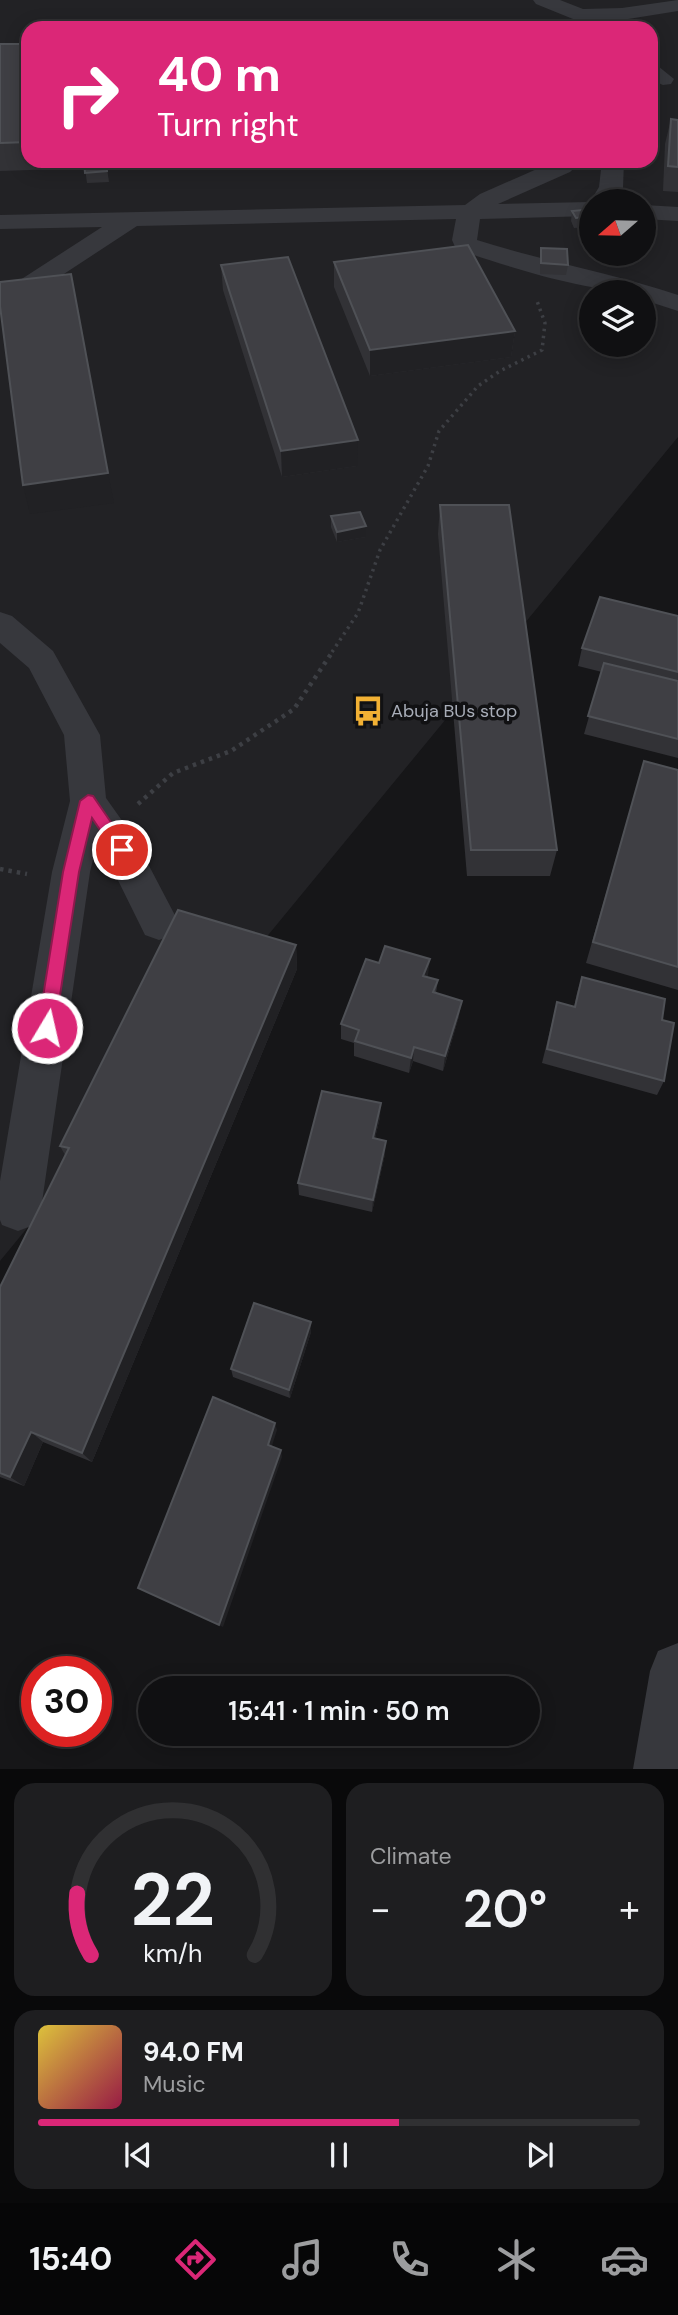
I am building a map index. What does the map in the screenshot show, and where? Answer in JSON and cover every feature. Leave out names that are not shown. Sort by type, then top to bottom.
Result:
[{"type":"street","points":[[543,0],[586,21],[678,5]]},
{"type":"street","points":[[658,26],[678,22]]},
{"type":"street","points":[[465,244],[472,211],[483,202],[559,168]]},
{"type":"street","points":[[610,189],[612,168]]},
{"type":"street","points":[[0,222],[579,209]]},
{"type":"street","points":[[656,213],[678,214]]},
{"type":"street","points":[[0,304],[133,218]]},
{"type":"street","points":[[439,250],[465,244],[523,263],[616,283],[678,303]]},
{"type":"street","points":[[0,624],[41,660],[82,735],[98,815],[122,850],[159,923]]},
{"type":"street","points":[[18,1209],[71,872],[98,815]]},
{"type":"street","points":[[662,1769],[678,1671]]},
{"type":"path","points":[[98,815],[173,773],[231,751],[294,709],[358,612],[380,550],[428,466],[439,431],[478,386],[500,370],[542,350],[545,323],[523,263]]},
{"type":"shaded area","points":[[0,0],[678,0],[678,437],[0,1261]]},
{"type":"building","points":[[0,44],[21,44],[21,142],[0,143]]},
{"type":"building","points":[[671,119],[678,120],[678,167],[668,166]]},
{"type":"building","points":[[85,168],[107,168],[107,171],[85,173]]},
{"type":"building","points":[[579,210],[579,218],[576,218],[572,211]]},
{"type":"building","points":[[468,245],[515,331],[370,350],[334,262]]},
{"type":"building","points":[[541,248],[567,249],[568,265],[541,263]]},
{"type":"building","points":[[288,257],[358,440],[281,451],[221,265]]},
{"type":"building","points":[[71,274],[108,473],[23,485],[0,306],[0,282]]},
{"type":"building","points":[[440,505],[509,505],[557,850],[471,850]]},
{"type":"building","points":[[360,512],[366,526],[337,532],[331,516]]},
{"type":"building","points":[[600,597],[678,616],[678,672],[582,648]]},
{"type":"building","points":[[604,663],[678,681],[678,739],[588,716]]},
{"type":"building","points":[[644,761],[678,770],[678,967],[593,942]]},
{"type":"building","points":[[178,910],[296,945],[82,1453],[31,1432],[10,1477],[0,1473],[0,1287],[69,1148],[60,1146]]},
{"type":"building","points":[[385,946],[430,959],[423,976],[438,980],[433,992],[462,1001],[445,1056],[414,1047],[411,1058],[355,1041],[359,1030],[341,1024],[366,959],[379,963]]},
{"type":"building","points":[[582,977],[665,999],[662,1020],[674,1023],[664,1081],[547,1049],[557,1002],[575,1007]]},
{"type":"building","points":[[322,1091],[381,1103],[373,1138],[386,1141],[373,1200],[298,1183]]},
{"type":"building","points":[[254,1303],[311,1322],[289,1390],[231,1369]]},
{"type":"building","points":[[213,1397],[275,1423],[268,1445],[281,1450],[219,1625],[138,1588]]},
{"type":"place","name":"Abuja BUs stop","points":[[368,711]]},
{"type":"route","points":[[47,1028],[71,872],[88,801],[122,850]]}]
